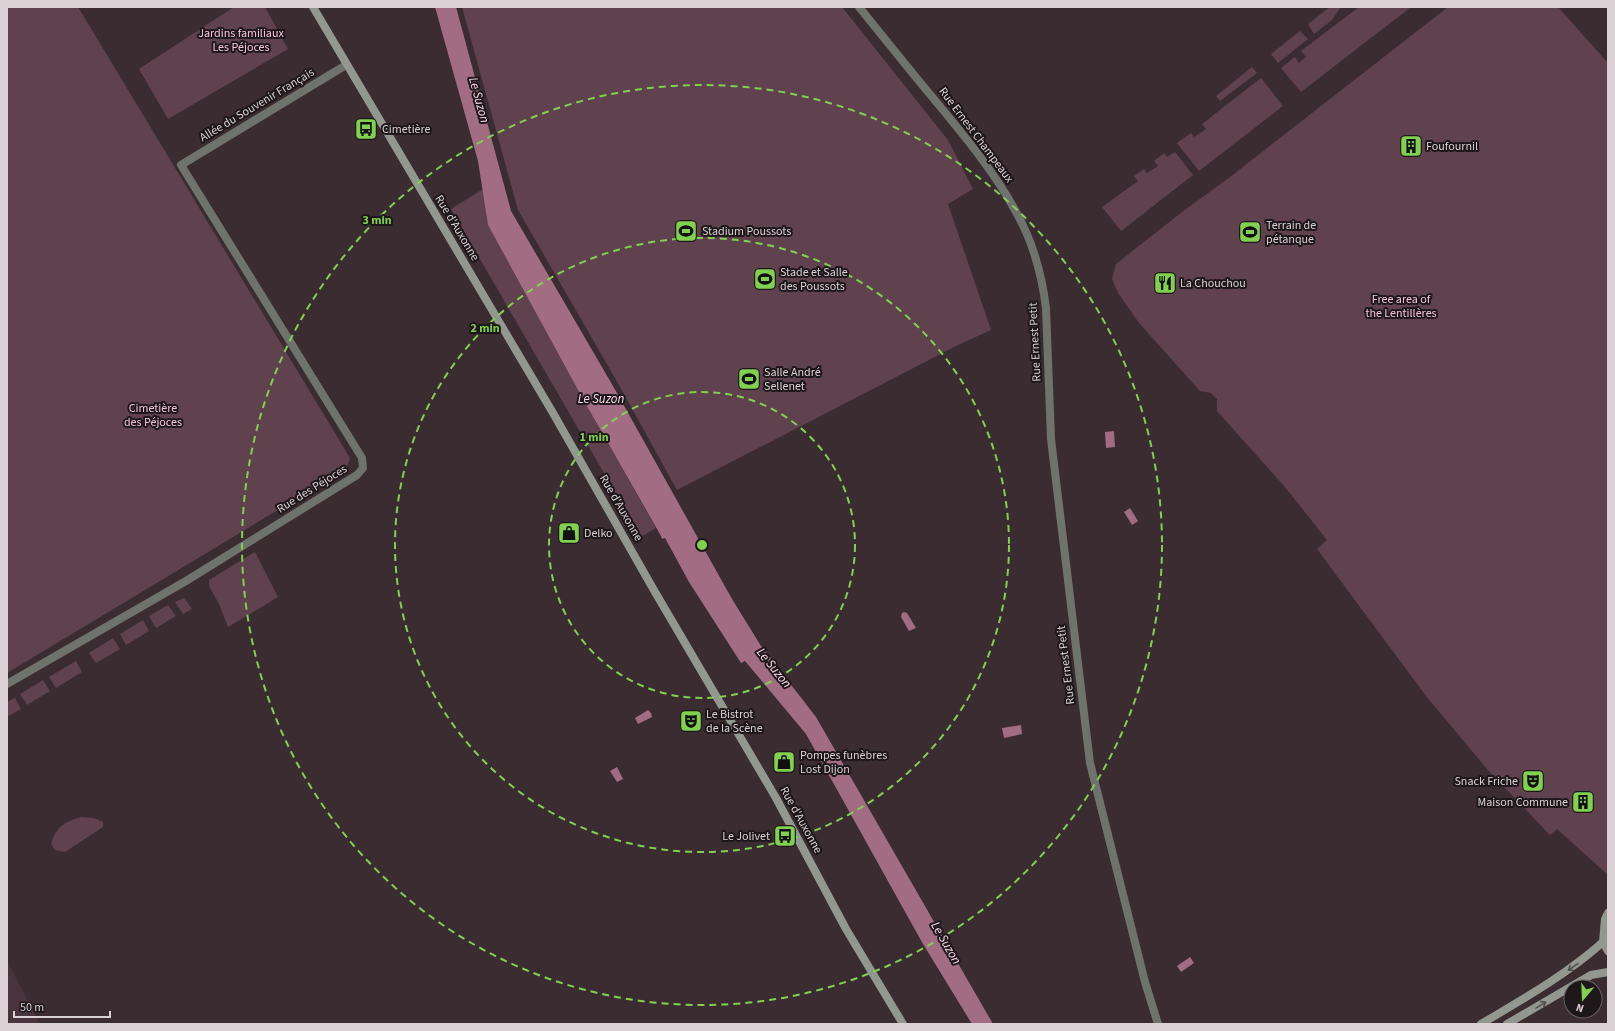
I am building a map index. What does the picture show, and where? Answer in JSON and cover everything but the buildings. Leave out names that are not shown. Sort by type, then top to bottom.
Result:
[{"type":"main road","name":"Rue d'Auxonne","points":[[313,7],[553,413],[655,592],[776,798],[846,929],[903,1024]]},
{"type":"main road","points":[[1608,913],[1605,919],[1603,942],[1608,951]]},
{"type":"main road","points":[[1481,1024],[1548,984],[1585,958],[1603,942]]},
{"type":"main road","points":[[1507,1024],[1591,975],[1608,972]]},
{"type":"street","name":"Rue Ernest Champeaux","points":[[859,7],[968,142],[1004,192],[1024,228],[1033,252],[1044,295]]},
{"type":"street","name":"Allée du Souvenir Français","points":[[181,165],[346,65]]},
{"type":"street","name":"Rue des Péjoces","points":[[7,684],[186,581],[357,475],[363,468],[362,458],[181,165]]},
{"type":"street","name":"Rue Ernest Petit","points":[[1044,295],[1047,321],[1051,439],[1090,763],[1145,982],[1158,1024]]},
{"type":"shaded area","points":[[7,961],[40,1024],[7,1024]]},
{"type":"green space","name":"Cimetière des Péjoces","points":[[7,7],[78,7],[350,458],[346,469],[7,673]]},
{"type":"green space","name":"Jardins familiaux Les Péjoces","points":[[234,7],[265,7],[288,49],[168,119],[139,69]]},
{"type":"green space","name":"Stade et Salle des Poussots","points":[[462,7],[842,7],[948,140],[973,189],[948,204],[991,330],[958,345],[677,490],[615,378],[518,210]]},
{"type":"green space","points":[[1330,7],[1340,8],[1332,20],[1314,34],[1308,24]]},
{"type":"green space","points":[[1359,7],[1411,7],[1301,92],[1281,68],[1295,57],[1299,63],[1306,57],[1301,51]]},
{"type":"green space","name":"Free area of the Lentillères","points":[[1448,7],[1558,7],[1608,63],[1608,875],[1557,829],[1550,835],[1487,769],[1426,696],[1317,549],[1327,540],[1285,487],[1217,411],[1217,399],[1211,393],[1200,391],[1139,323],[1118,293],[1112,279],[1116,264]]},
{"type":"green space","points":[[1300,31],[1308,39],[1278,63],[1271,54]]},
{"type":"green space","points":[[1252,67],[1257,73],[1220,101],[1216,96]]},
{"type":"green space","points":[[1261,78],[1283,106],[1199,171],[1177,143],[1191,133],[1194,137],[1206,129],[1202,124]]},
{"type":"green space","points":[[1175,152],[1193,175],[1121,231],[1102,207],[1138,181],[1134,176],[1144,169],[1147,173],[1158,166],[1154,161],[1164,153],[1167,157]]},
{"type":"green space","points":[[483,189],[488,225],[584,401],[656,528],[641,537],[451,209]]},
{"type":"green space","points":[[255,552],[278,597],[228,627],[219,604],[209,586],[209,580]]},
{"type":"green space","points":[[184,598],[192,609],[183,614],[175,602]]},
{"type":"green space","points":[[168,605],[176,616],[156,628],[149,616]]},
{"type":"green space","points":[[143,620],[149,631],[126,645],[120,634]]},
{"type":"green space","points":[[113,638],[120,649],[96,663],[89,653]]},
{"type":"green space","points":[[76,661],[82,672],[56,688],[49,677]]},
{"type":"green space","points":[[43,680],[50,691],[27,705],[20,694]]},
{"type":"green space","points":[[15,698],[21,709],[7,717],[7,702]]},
{"type":"green space","points":[[81,817],[94,818],[103,822],[103,827],[65,852],[55,850],[51,844],[58,829],[66,823]]},
{"type":"water","name":"Le Suzon","points":[[435,7],[456,7],[511,211],[613,386],[732,599],[761,646],[816,717],[993,1024],[972,1024],[923,944],[806,734],[745,661],[741,663],[689,582],[665,538],[662,539],[584,401],[488,225],[478,161]]},
{"type":"water","points":[[1114,431],[1115,447],[1106,448],[1105,432]]},
{"type":"water","points":[[1130,508],[1138,521],[1132,525],[1124,512]]},
{"type":"water","points":[[902,613],[907,613],[916,628],[909,631],[901,617]]},
{"type":"water","points":[[648,710],[652,717],[638,724],[635,718]]},
{"type":"water","points":[[1021,725],[1022,734],[1004,738],[1002,728]]},
{"type":"water","points":[[617,767],[623,779],[617,782],[610,771]]},
{"type":"water","points":[[1190,957],[1194,963],[1181,972],[1177,966]]},
{"type":"place","name":"Cimetière","points":[[366,129]]},
{"type":"place","name":"Foufournil","points":[[1411,146]]},
{"type":"place","name":"Stadium Poussots","points":[[686,231]]},
{"type":"place","name":"Terrain de pétanque","points":[[1250,232]]},
{"type":"place","name":"Stade et Salle des Poussots","points":[[765,279]]},
{"type":"place","name":"La Chouchou","points":[[1165,283]]},
{"type":"place","name":"Salle André Sellenet","points":[[749,379]]},
{"type":"place","name":"Delko","points":[[569,533]]},
{"type":"place","name":"Le Bistrot de la Scène","points":[[691,721]]},
{"type":"place","name":"Pompes funèbres Lost Dijon","points":[[784,762]]},
{"type":"place","name":"Snack Friche","points":[[1533,781]]},
{"type":"place","name":"Maison Commune","points":[[1583,802]]},
{"type":"place","name":"Le Jolivet","points":[[785,836]]}]
